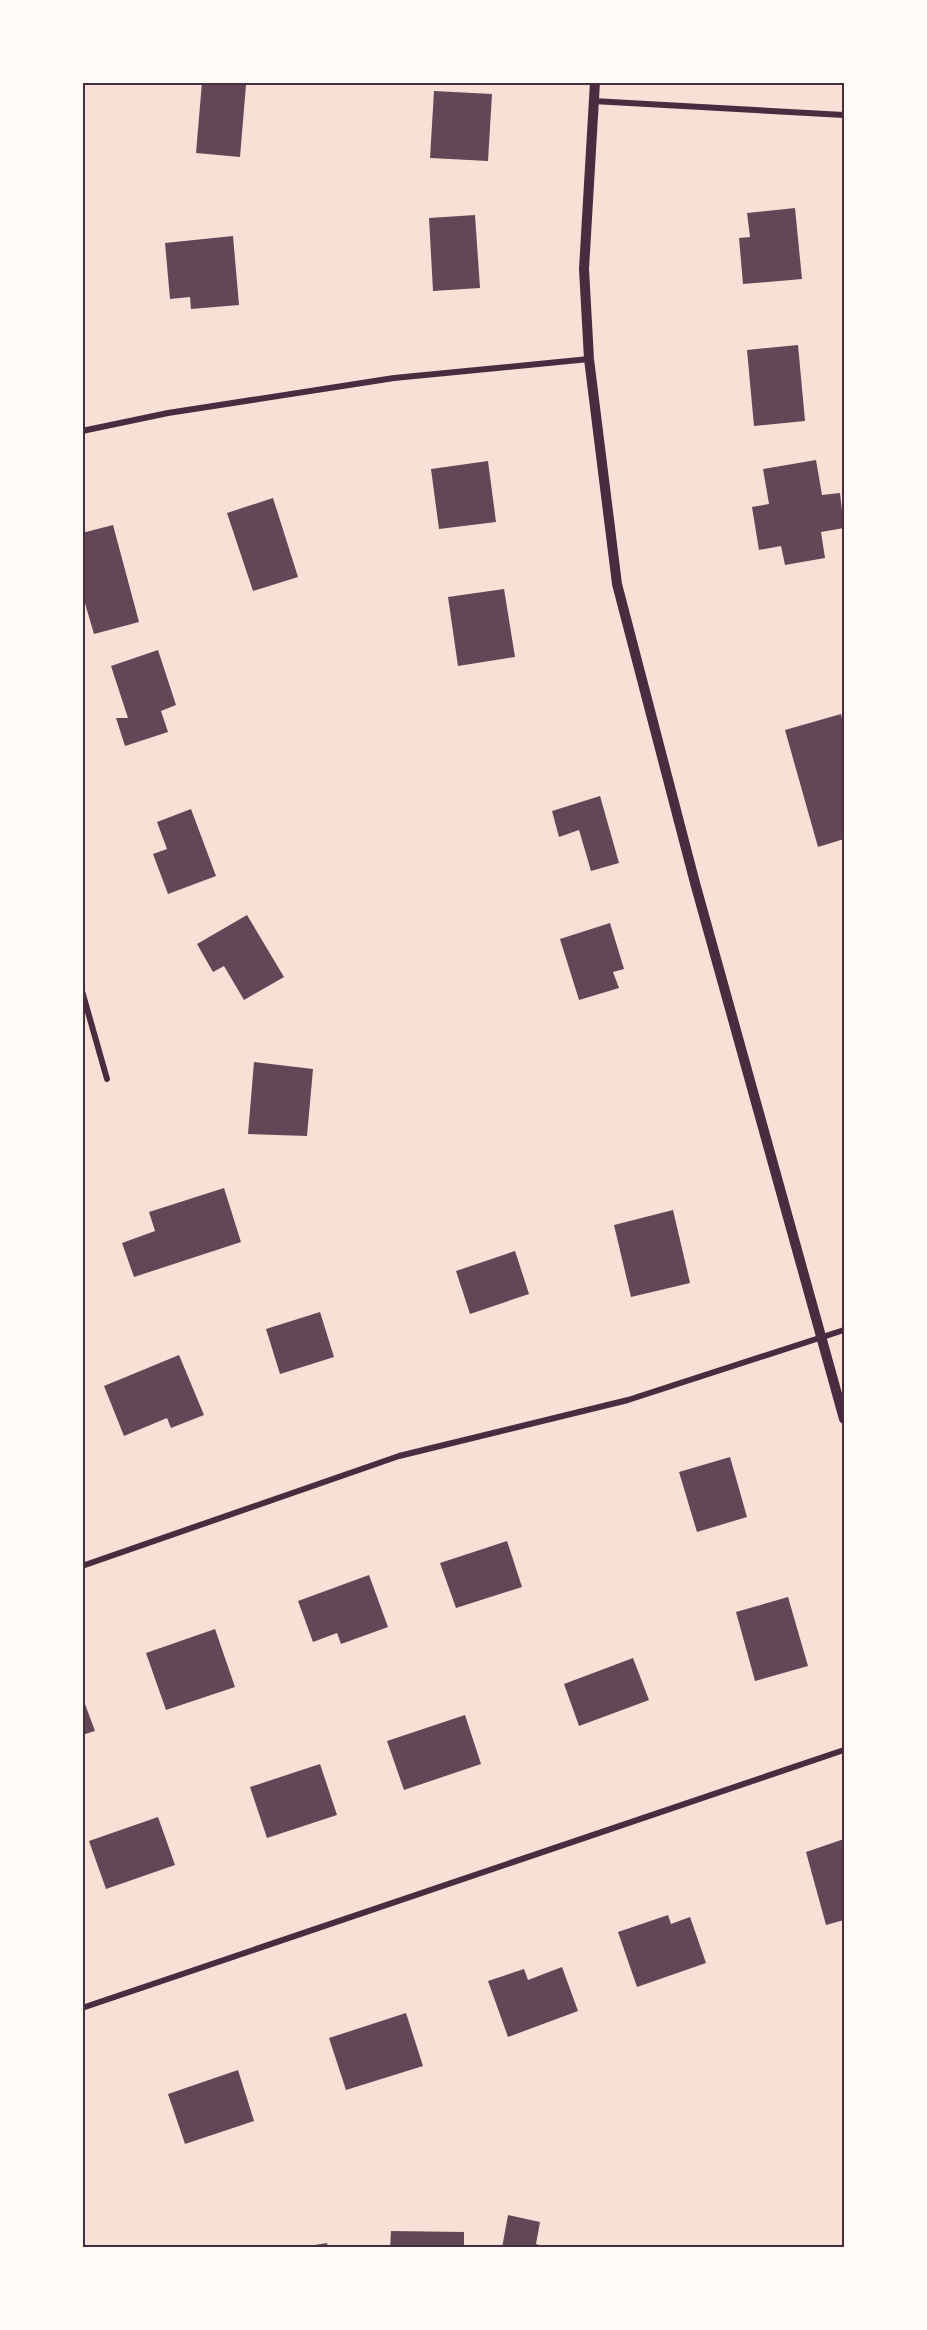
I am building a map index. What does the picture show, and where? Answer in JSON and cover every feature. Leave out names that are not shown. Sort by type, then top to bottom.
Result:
[{"type":"street","points":[[595,82],[584,269],[590,359],[617,584],[695,883],[844,1419]]},
{"type":"street","points":[[593,101],[844,115]]},
{"type":"street","points":[[82,431],[168,413],[393,378],[590,359]]},
{"type":"street","points":[[82,991],[108,1079]]},
{"type":"street","points":[[82,1566],[399,1456],[628,1400],[844,1330]]},
{"type":"street","points":[[82,2008],[844,1750]]},
{"type":"building","points":[[202,82],[246,85],[240,157],[196,153]]},
{"type":"building","points":[[434,91],[492,94],[488,161],[430,158]]},
{"type":"building","points":[[795,208],[802,279],[743,284],[739,238],[750,237],[747,213]]},
{"type":"building","points":[[475,215],[480,288],[433,291],[429,218]]},
{"type":"building","points":[[233,236],[239,305],[191,309],[190,297],[170,299],[165,243]]},
{"type":"building","points":[[798,345],[805,421],[754,426],[747,350]]},
{"type":"building","points":[[816,460],[822,495],[840,493],[844,528],[821,532],[825,558],[785,565],[781,546],[759,550],[752,507],[769,504],[763,469]]},
{"type":"building","points":[[488,461],[496,522],[439,529],[431,469]]},
{"type":"building","points":[[273,498],[298,577],[253,591],[227,513]]},
{"type":"building","points":[[113,525],[139,622],[94,634],[82,593],[82,533]]},
{"type":"building","points":[[504,589],[515,657],[458,666],[448,597]]},
{"type":"building","points":[[158,650],[176,705],[161,711],[168,732],[125,746],[116,718],[128,718],[111,666]]},
{"type":"building","points":[[841,714],[844,727],[844,839],[818,847],[785,730]]},
{"type":"building","points":[[600,796],[619,863],[591,871],[579,830],[559,837],[552,811]]},
{"type":"building","points":[[191,809],[216,876],[168,894],[153,854],[167,849],[157,822]]},
{"type":"building","points":[[247,915],[284,977],[244,1000],[224,966],[213,972],[197,944]]},
{"type":"building","points":[[610,923],[624,969],[613,972],[619,988],[579,1000],[560,939]]},
{"type":"building","points":[[254,1062],[313,1069],[307,1136],[248,1134]]},
{"type":"building","points":[[224,1188],[241,1242],[134,1277],[122,1243],[155,1231],[149,1212]]},
{"type":"building","points":[[673,1210],[690,1283],[631,1297],[614,1225]]},
{"type":"building","points":[[515,1251],[529,1294],[470,1314],[456,1271]]},
{"type":"building","points":[[320,1312],[334,1357],[280,1374],[266,1329]]},
{"type":"building","points":[[179,1355],[204,1415],[171,1428],[167,1418],[124,1436],[104,1386]]},
{"type":"building","points":[[730,1457],[747,1517],[697,1532],[679,1472]]},
{"type":"building","points":[[507,1541],[522,1587],[456,1608],[440,1563]]},
{"type":"building","points":[[369,1575],[388,1627],[341,1644],[337,1633],[313,1642],[298,1601]]},
{"type":"building","points":[[788,1597],[808,1666],[755,1681],[736,1612]]},
{"type":"building","points":[[215,1629],[235,1687],[166,1710],[146,1653]]},
{"type":"building","points":[[633,1658],[649,1700],[579,1726],[564,1684]]},
{"type":"building","points":[[82,1696],[95,1731],[82,1735]]},
{"type":"building","points":[[465,1715],[481,1764],[404,1790],[387,1741]]},
{"type":"building","points":[[320,1764],[337,1815],[267,1838],[250,1787]]},
{"type":"building","points":[[158,1817],[175,1865],[106,1889],[89,1841]]},
{"type":"building","points":[[844,1839],[844,1920],[826,1925],[806,1852]]},
{"type":"building","points":[[668,1915],[671,1924],[690,1917],[706,1963],[637,1987],[618,1932]]},
{"type":"building","points":[[562,1967],[578,2011],[508,2037],[488,1981],[524,1969],[528,1980]]},
{"type":"building","points":[[406,2013],[423,2066],[346,2090],[329,2038]]},
{"type":"building","points":[[238,2070],[254,2121],[185,2144],[168,2094]]},
{"type":"building","points":[[508,2215],[540,2222],[536,2244],[550,2248],[502,2248]]},
{"type":"building","points":[[391,2231],[464,2232],[464,2248],[390,2248]]},
{"type":"building","points":[[327,2243],[328,2248],[308,2248],[308,2246]]}]
